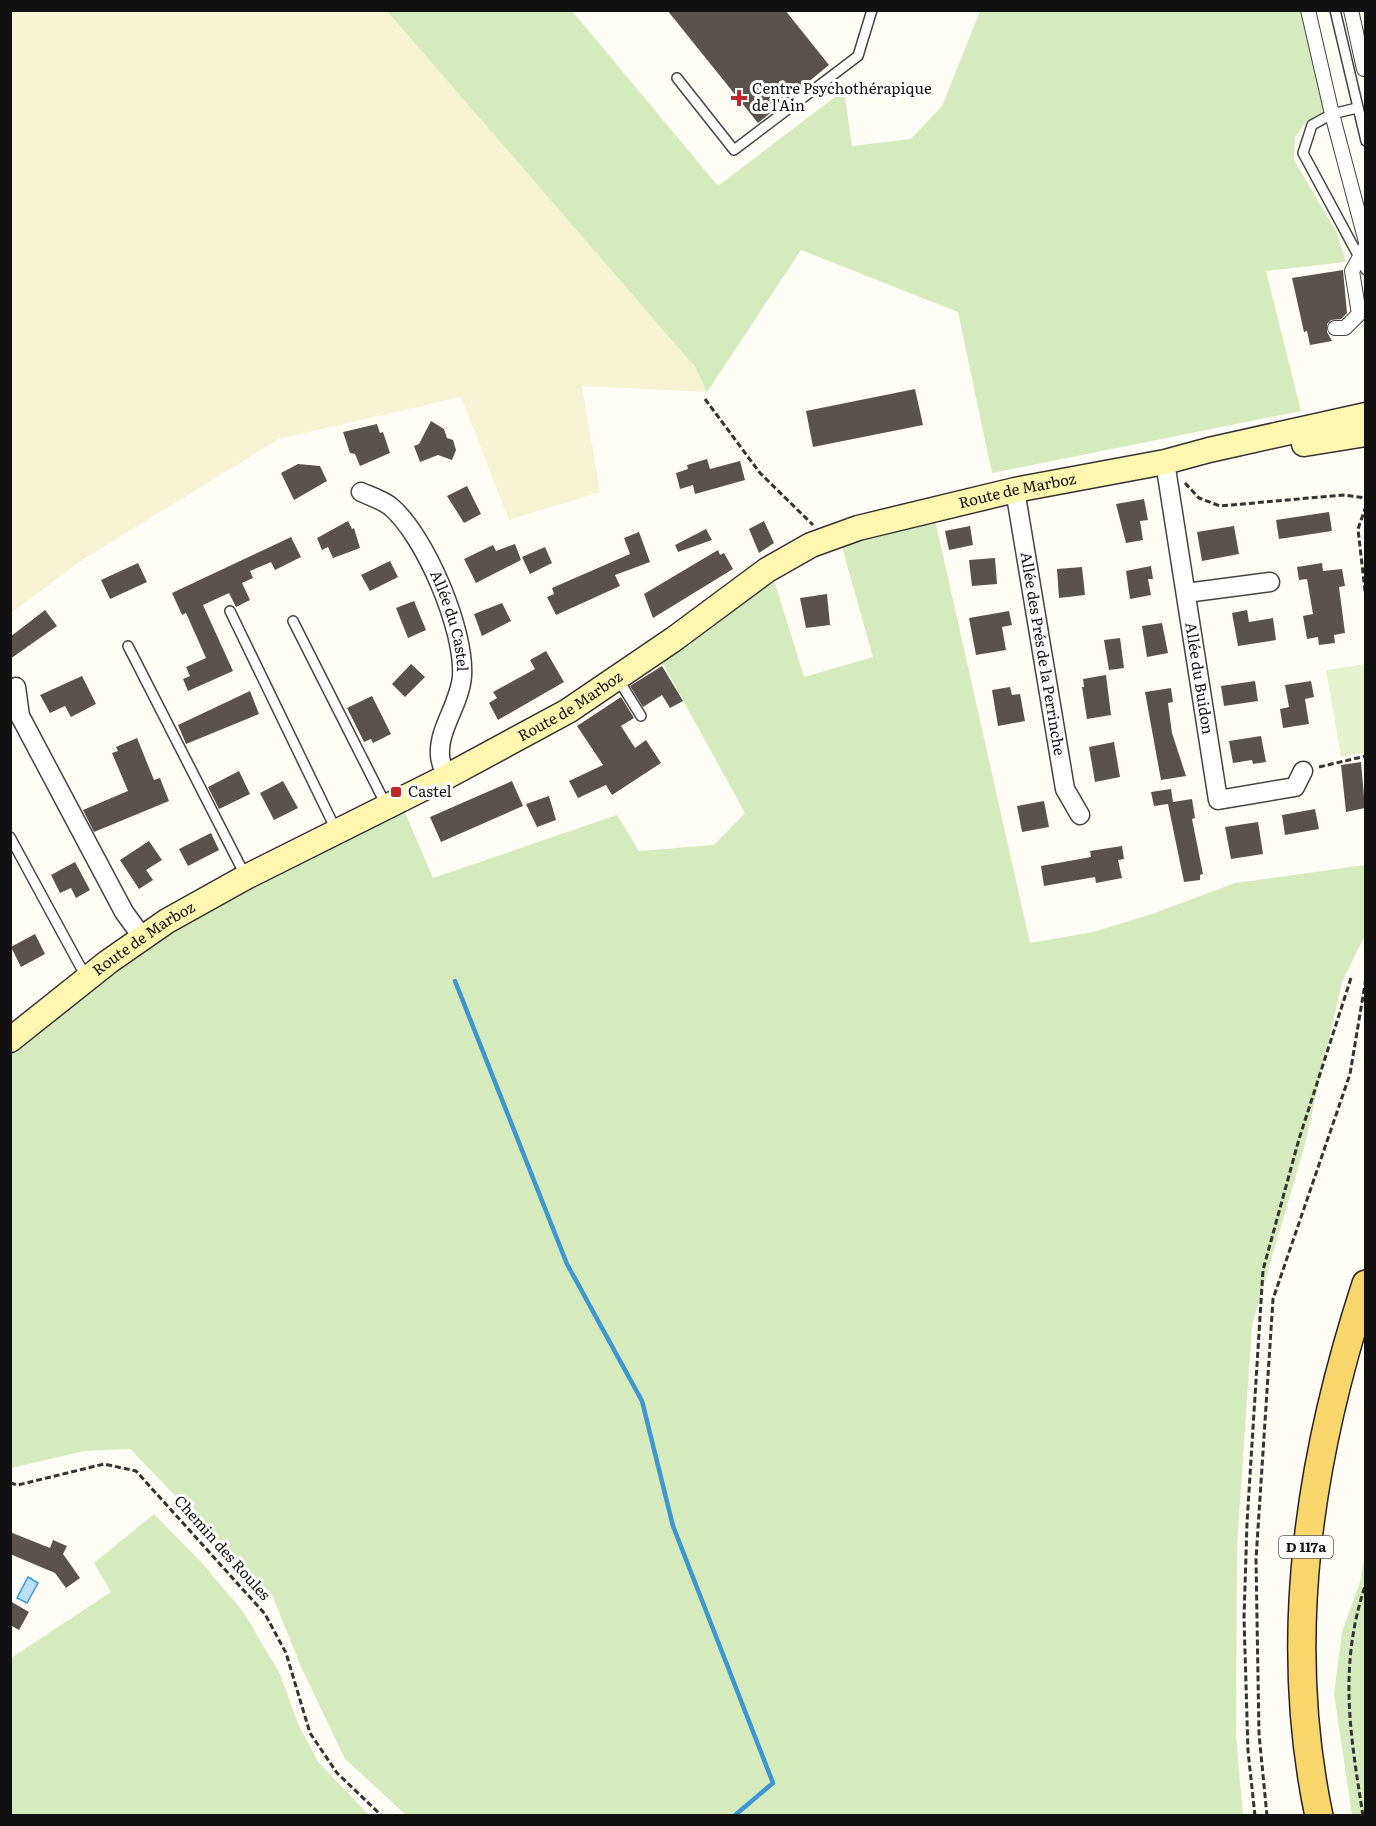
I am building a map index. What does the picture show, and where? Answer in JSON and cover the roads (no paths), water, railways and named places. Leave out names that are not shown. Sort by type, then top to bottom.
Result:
[{"type":"main road","name":"Route de Marboz","points":[[1165,467],[1365,416]]},
{"type":"main road","name":"Route de Marboz","points":[[10,1040],[142,938],[184,911],[246,877],[446,777],[568,711],[618,679],[766,570],[827,538],[858,528],[1015,490],[1365,434]]},
{"type":"main road","name":"D 117a","points":[[1320,1815],[1306,1730],[1303,1653],[1306,1544],[1323,1433],[1336,1378],[1365,1284]]},
{"type":"street","points":[[1308,10],[1364,254],[1352,271],[1359,314],[1345,328],[1335,328]]},
{"type":"street","points":[[1351,10],[1364,69]]},
{"type":"street","name":"Allée du Buidon","points":[[1165,467],[1218,800],[1295,787],[1303,771]]},
{"type":"street","name":"Allée des Prés de la Perrinche","points":[[1015,490],[1065,789],[1080,815]]},
{"type":"street","name":"Allée du Castel","points":[[361,492],[388,504],[408,525],[449,605],[462,675],[455,710],[442,734],[440,756],[446,777]]},
{"type":"street","points":[[1186,593],[1270,582]]},
{"type":"street","points":[[16,687],[20,716],[124,912],[142,938]]},
{"type":"lane","points":[[677,78],[734,150],[858,56],[872,10]]},
{"type":"lane","points":[[1335,10],[1365,141]]},
{"type":"lane","points":[[1357,108],[1332,114],[1312,125],[1303,153],[1364,254]]},
{"type":"lane","points":[[230,610],[337,832]]},
{"type":"lane","points":[[293,621],[387,807]]},
{"type":"lane","points":[[128,646],[246,877]]},
{"type":"lane","points":[[618,679],[641,716]]},
{"type":"lane","points":[[10,837],[87,979]]},
{"type":"water","points":[[28,1577],[38,1583],[27,1603],[17,1598]]},
{"type":"waterway","points":[[455,981],[567,1264],[642,1401],[673,1526],[773,1783],[734,1816]]},
{"type":"place","name":"Centre Psychothérapique de l'Ain","points":[[739,98]]},
{"type":"place","name":"Castel","points":[[396,792]]}]
